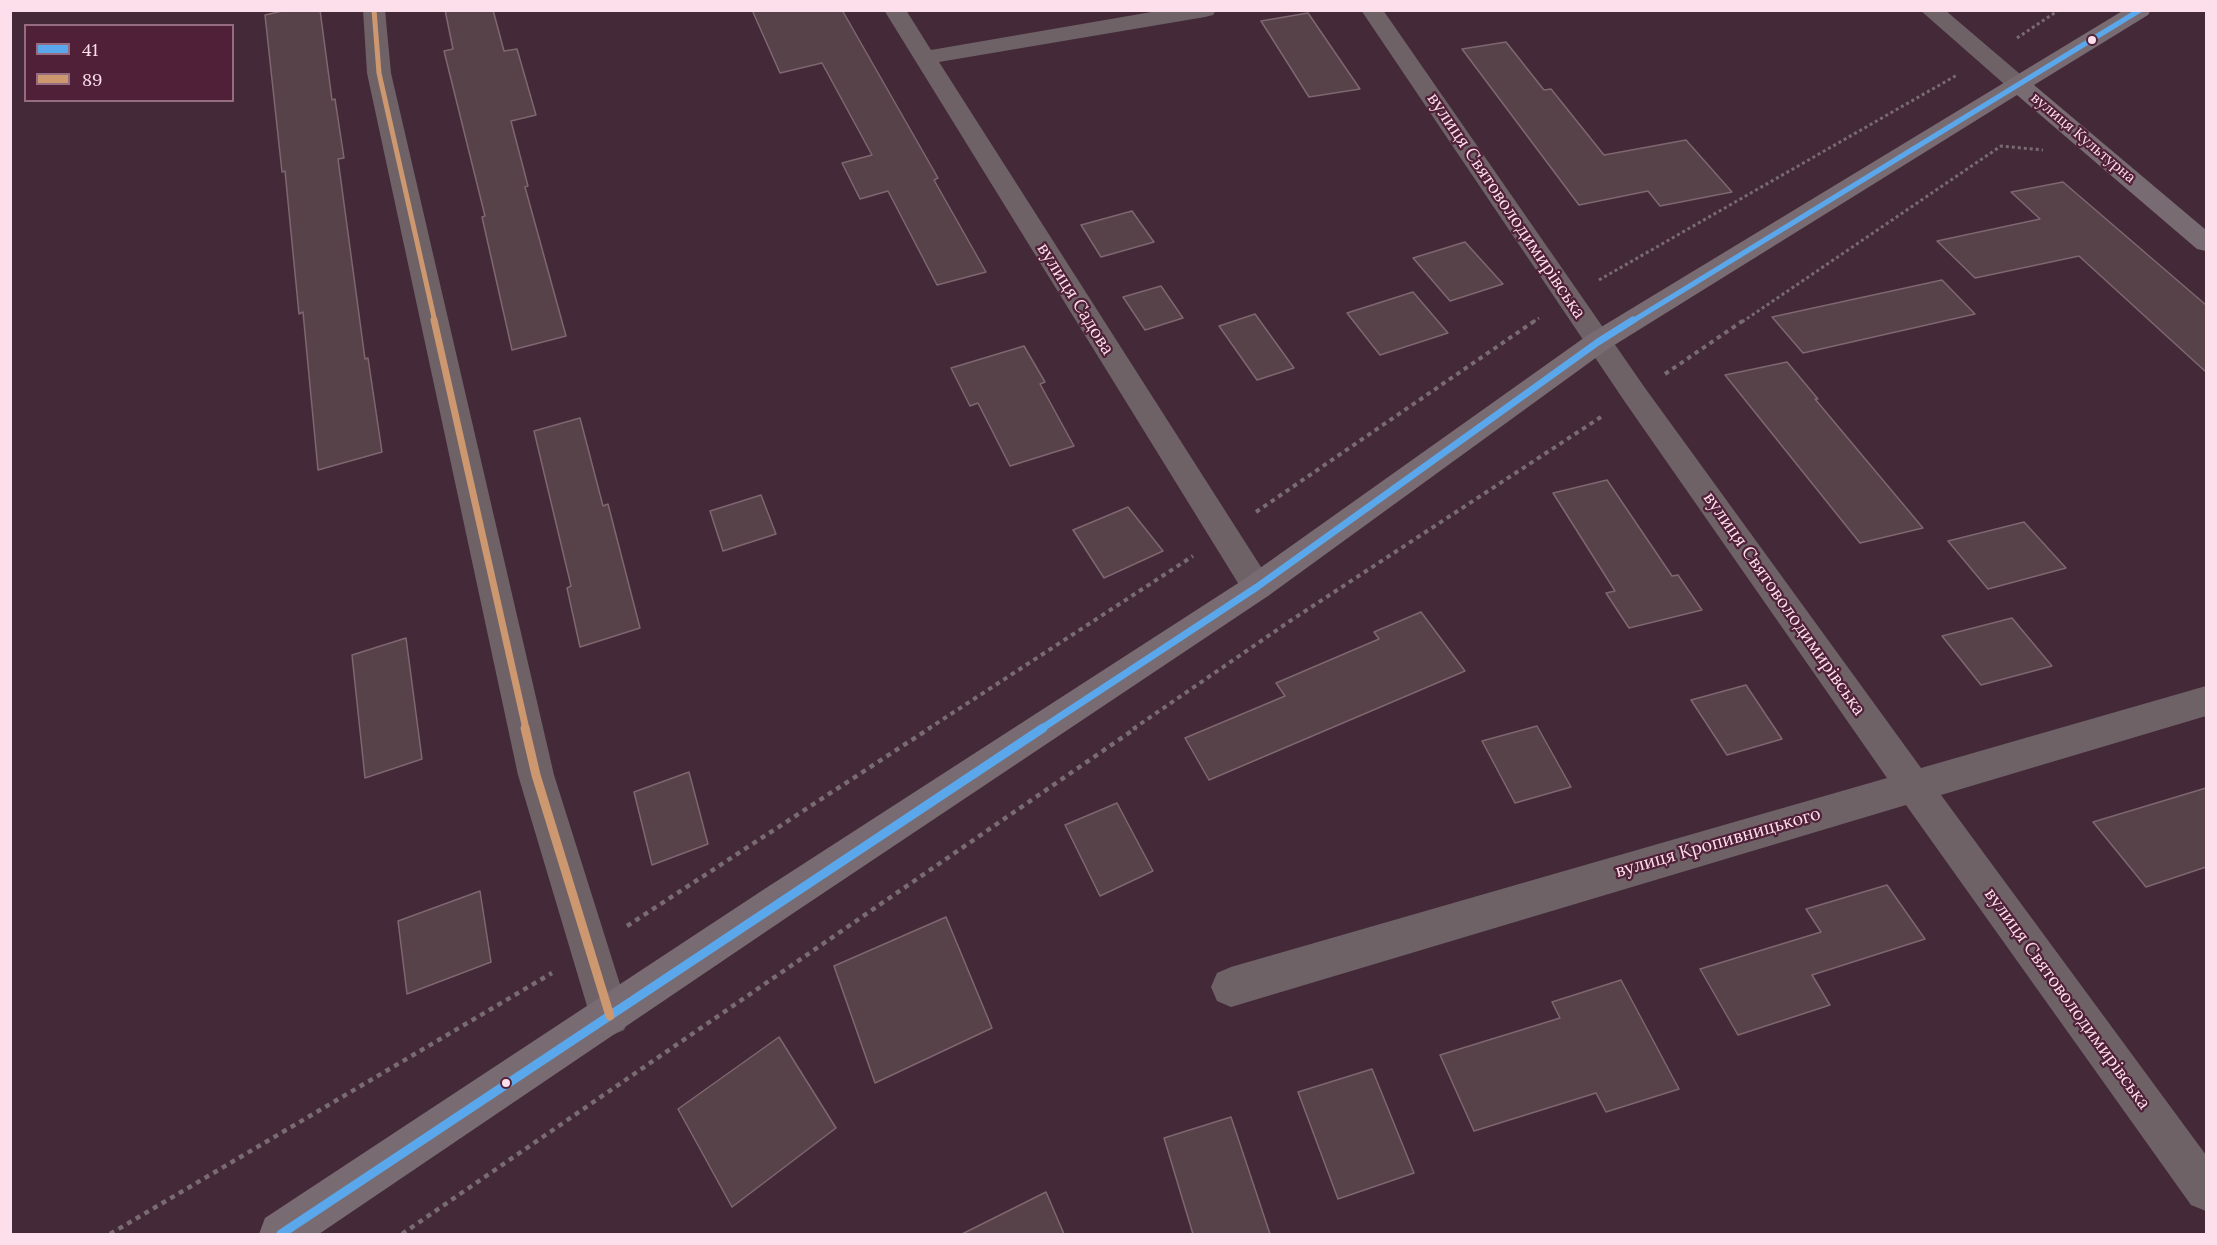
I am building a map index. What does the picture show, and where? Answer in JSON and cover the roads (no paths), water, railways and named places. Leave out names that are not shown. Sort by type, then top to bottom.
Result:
[{"type":"main road","points":[[281,1234],[610,1016],[789,894],[1257,586],[1598,342],[2140,10]]},
{"type":"main road","name":"вулиця Культурна","points":[[2019,85],[2206,243]]},
{"type":"street","points":[[374,10],[379,73],[533,764],[610,1016]]},
{"type":"street","name":"вулиця Садова","points":[[895,10],[1257,586]]},
{"type":"street","points":[[924,58],[1205,10]]},
{"type":"street","name":"вулиця Святоволодимирівська","points":[[1372,10],[1635,395],[1913,786],[2206,1190]]},
{"type":"street","name":"вулиця Культурна","points":[[1931,10],[2019,85]]},
{"type":"street","name":"вулиця Кропивницького","points":[[1231,987],[2206,701]]}]
